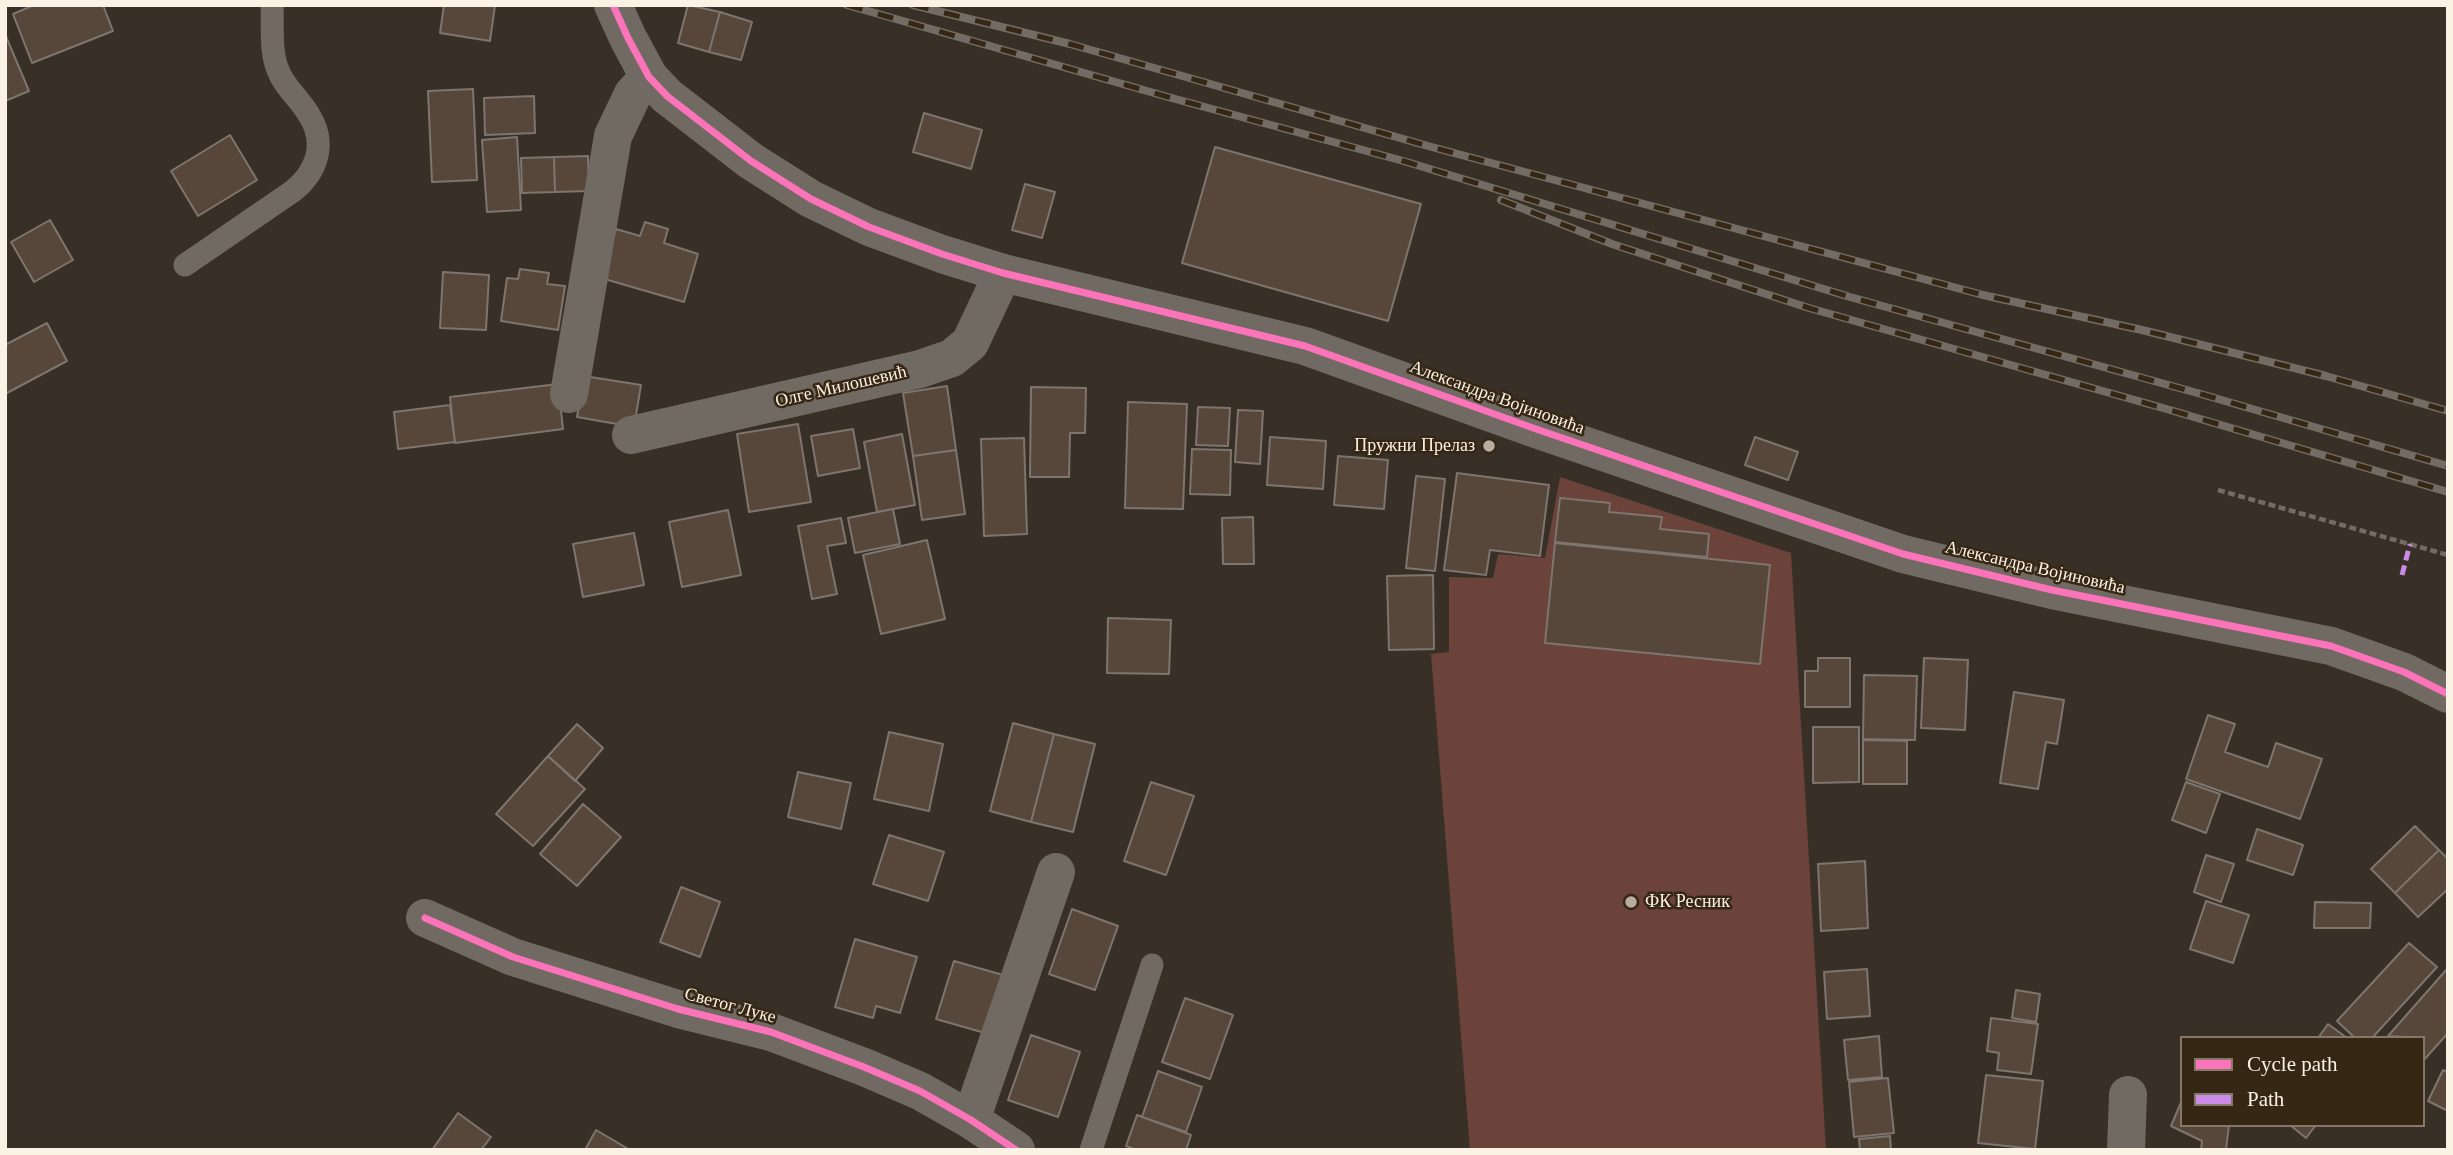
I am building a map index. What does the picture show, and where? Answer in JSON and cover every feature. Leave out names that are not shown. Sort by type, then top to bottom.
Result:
[{"type":"street","name":"Александра Војиновића","points":[[613,5],[649,77],[667,96],[751,161],[811,199],[869,227],[1003,273],[1305,346],[1610,455],[1903,554],[2052,590],[2331,646],[2404,672],[2448,694]]},
{"type":"street","points":[[569,394],[613,136],[633,94],[649,77]]},
{"type":"street","name":"Олге Милошевић","points":[[631,435],[907,372],[952,358],[970,343],[1003,273]]},
{"type":"street","points":[[971,1120],[1056,872]]},
{"type":"street","name":"Светог Луке","points":[[425,918],[513,957],[678,1009],[771,1032],[898,1081],[971,1120],[1016,1150]]},
{"type":"street","points":[[2126,1150],[2128,1095]]},
{"type":"lane","points":[[185,265],[293,191],[307,180],[316,163],[318,145],[310,116],[278,70],[272,5]]},
{"type":"lane","points":[[1091,1150],[1152,965]]},
{"type":"path","points":[[2218,490],[2448,555]]},
{"type":"shaded area","name":"ФК Ресник","points":[[1560,477],[1791,553],[1826,1150],[1470,1150],[1431,654],[1449,652],[1449,577],[1493,578],[1498,554],[1545,558]]},
{"type":"building","points":[[34,5],[103,5],[113,31],[32,63],[13,14]]},
{"type":"building","points":[[444,5],[495,5],[490,41],[440,33]]},
{"type":"building","points":[[688,5],[720,12],[709,52],[678,43]]},
{"type":"building","points":[[720,12],[752,22],[741,60],[709,52]]},
{"type":"building","points":[[5,34],[29,91],[5,101]]},
{"type":"building","points":[[473,89],[477,180],[432,182],[428,91]]},
{"type":"building","points":[[534,96],[535,133],[485,135],[484,98]]},
{"type":"building","points":[[924,113],[982,130],[971,169],[913,152]]},
{"type":"building","points":[[230,135],[257,180],[198,216],[171,171]]},
{"type":"building","points":[[517,137],[521,210],[487,212],[482,140]]},
{"type":"building","points":[[1215,147],[1421,204],[1388,321],[1182,263]]},
{"type":"building","points":[[588,156],[589,191],[555,192],[554,157]]},
{"type":"building","points":[[554,157],[555,192],[522,193],[521,158]]},
{"type":"building","points":[[1025,184],[1055,192],[1042,238],[1012,230]]},
{"type":"building","points":[[50,220],[73,260],[34,282],[11,242]]},
{"type":"building","points":[[645,222],[668,229],[664,243],[698,254],[684,302],[601,278],[616,229],[640,236]]},
{"type":"building","points":[[520,269],[549,273],[547,284],[565,286],[558,330],[501,321],[507,278],[518,279]]},
{"type":"building","points":[[443,272],[489,275],[486,330],[440,328]]},
{"type":"building","points":[[47,323],[67,361],[5,394],[5,345]]},
{"type":"building","points":[[584,376],[641,385],[634,427],[577,417]]},
{"type":"building","points":[[558,384],[563,429],[455,443],[450,397]]},
{"type":"building","points":[[947,386],[956,450],[913,456],[903,393]]},
{"type":"building","points":[[1031,387],[1086,388],[1085,433],[1070,433],[1069,477],[1030,477]]},
{"type":"building","points":[[1128,402],[1187,404],[1183,509],[1125,508]]},
{"type":"building","points":[[450,405],[455,442],[398,449],[394,412]]},
{"type":"building","points":[[1198,407],[1230,408],[1228,446],[1196,445]]},
{"type":"building","points":[[1238,410],[1263,411],[1260,464],[1235,462]]},
{"type":"building","points":[[798,424],[811,502],[749,512],[737,434]]},
{"type":"building","points":[[853,429],[860,468],[818,476],[811,436]]},
{"type":"building","points":[[902,434],[915,505],[877,512],[864,442]]},
{"type":"building","points":[[1270,437],[1326,441],[1323,489],[1267,485]]},
{"type":"building","points":[[1755,437],[1798,452],[1788,480],[1745,465]]},
{"type":"building","points":[[1024,438],[1027,534],[984,536],[981,439]]},
{"type":"building","points":[[1192,449],[1231,450],[1230,495],[1190,494]]},
{"type":"building","points":[[956,450],[965,514],[922,520],[913,456]]},
{"type":"building","points":[[1338,456],[1388,460],[1384,509],[1334,505]]},
{"type":"building","points":[[1457,473],[1549,485],[1540,556],[1490,550],[1486,575],[1444,570]]},
{"type":"building","points":[[1416,476],[1445,479],[1435,571],[1406,568]]},
{"type":"building","points":[[1560,498],[1610,503],[1609,512],[1662,517],[1660,529],[1709,534],[1707,557],[1555,542]]},
{"type":"building","points":[[893,509],[900,544],[855,553],[848,518]]},
{"type":"building","points":[[728,510],[741,575],[682,587],[669,522]]},
{"type":"building","points":[[1253,517],[1254,564],[1223,564],[1222,518]]},
{"type":"building","points":[[841,518],[846,543],[827,546],[837,594],[812,599],[798,526]]},
{"type":"building","points":[[634,533],[644,585],[583,597],[573,544]]},
{"type":"building","points":[[927,540],[945,619],[881,634],[863,555]]},
{"type":"building","points":[[1555,543],[1770,565],[1760,664],[1545,643]]},
{"type":"building","points":[[1433,575],[1434,649],[1389,650],[1387,576]]},
{"type":"building","points":[[1108,618],[1171,620],[1169,674],[1107,673]]},
{"type":"building","points":[[1818,658],[1850,658],[1850,707],[1805,707],[1805,671],[1818,671]]},
{"type":"building","points":[[1924,658],[1968,660],[1965,730],[1921,728]]},
{"type":"building","points":[[1864,675],[1917,676],[1915,740],[1863,739]]},
{"type":"building","points":[[2014,692],[2064,700],[2057,744],[2046,742],[2038,789],[2000,783]]},
{"type":"building","points":[[2208,715],[2235,724],[2225,752],[2268,767],[2276,743],[2322,759],[2300,819],[2186,779]]},
{"type":"building","points":[[1013,723],[1054,734],[1031,822],[990,811]]},
{"type":"building","points":[[577,724],[603,748],[575,781],[548,756]]},
{"type":"building","points":[[1813,727],[1859,727],[1859,782],[1813,783]]},
{"type":"building","points":[[889,732],[943,744],[929,811],[874,799]]},
{"type":"building","points":[[1054,734],[1095,744],[1073,832],[1031,822]]},
{"type":"building","points":[[1863,740],[1907,741],[1907,784],[1863,784]]},
{"type":"building","points":[[548,756],[585,789],[533,846],[496,814]]},
{"type":"building","points":[[798,772],[851,783],[841,829],[788,817]]},
{"type":"building","points":[[1151,782],[1194,796],[1166,875],[1124,861]]},
{"type":"building","points":[[2186,782],[2220,794],[2206,833],[2172,820]]},
{"type":"building","points":[[583,804],[621,837],[577,886],[540,854]]},
{"type":"building","points":[[2415,826],[2439,850],[2395,893],[2371,869]]},
{"type":"building","points":[[2257,829],[2303,845],[2293,875],[2247,860]]},
{"type":"building","points":[[889,835],[944,852],[928,901],[873,884]]},
{"type":"building","points":[[2439,850],[2448,859],[2448,889],[2418,917],[2395,893]]},
{"type":"building","points":[[2206,855],[2234,864],[2221,902],[2194,892]]},
{"type":"building","points":[[1865,861],[1868,928],[1821,931],[1818,864]]},
{"type":"building","points":[[681,887],[720,902],[700,957],[660,942]]},
{"type":"building","points":[[2206,901],[2249,915],[2233,963],[2190,949]]},
{"type":"building","points":[[2315,902],[2371,903],[2370,928],[2314,928]]},
{"type":"building","points":[[1072,909],[1118,926],[1095,990],[1049,974]]},
{"type":"building","points":[[855,939],[917,957],[900,1013],[876,1006],[873,1018],[835,1007]]},
{"type":"building","points":[[2409,943],[2437,967],[2374,1036],[2353,1036],[2337,1021]]},
{"type":"building","points":[[954,961],[1003,975],[985,1033],[936,1019]]},
{"type":"building","points":[[1867,969],[1870,1016],[1827,1019],[1824,972]]},
{"type":"building","points":[[2447,969],[2448,1033],[2425,1059],[2425,1036],[2388,1036]]},
{"type":"building","points":[[2016,990],[2040,994],[2036,1022],[2012,1018]]},
{"type":"building","points":[[1185,998],[1233,1015],[1210,1079],[1162,1062]]},
{"type":"building","points":[[1991,1018],[2038,1024],[2031,1074],[1997,1070],[1999,1053],[1987,1051]]},
{"type":"building","points":[[2328,1024],[2344,1036],[2319,1036]]},
{"type":"building","points":[[1031,1035],[1080,1052],[1058,1117],[1008,1100]]},
{"type":"building","points":[[1879,1036],[1882,1077],[1848,1080],[1844,1040]]},
{"type":"building","points":[[2443,1070],[2448,1072],[2448,1111],[2428,1101]]},
{"type":"building","points":[[1158,1071],[1202,1087],[1186,1132],[1142,1117]]},
{"type":"building","points":[[1986,1075],[2043,1081],[2035,1149],[1978,1143]]},
{"type":"building","points":[[1888,1078],[1894,1133],[1854,1137],[1849,1082]]},
{"type":"building","points":[[2180,1105],[2180,1127],[2229,1127],[2226,1150],[2201,1150],[2202,1141],[2171,1126]]},
{"type":"building","points":[[458,1113],[491,1137],[481,1150],[432,1150]]},
{"type":"building","points":[[1137,1115],[1191,1135],[1186,1150],[1136,1150],[1126,1146]]},
{"type":"building","points":[[2292,1127],[2314,1127],[2306,1138]]},
{"type":"building","points":[[596,1130],[630,1150],[585,1150]]},
{"type":"building","points":[[1890,1136],[1891,1150],[1860,1150],[1859,1139]]},
{"type":"railway","points":[[847,5],[1407,162],[1850,297],[2201,394],[2448,466]]},
{"type":"railway","points":[[913,5],[1070,44],[1428,146],[1983,295],[2142,330],[2326,376],[2448,411]]},
{"type":"railway","points":[[1501,200],[1612,244],[1809,308],[2448,492]]},
{"type":"marked path","points":[[2402,575],[2410,544]]},
{"type":"cycle path","points":[[613,5],[649,77],[667,96],[751,161],[811,199],[869,227],[1003,273],[1305,346],[1536,429],[1903,554],[2052,590],[2331,646],[2404,672],[2448,694]]},
{"type":"cycle path","points":[[425,918],[513,957],[678,1009],[771,1032],[864,1067],[920,1091],[1016,1150]]},
{"type":"place","name":"Пружни Прелаз","points":[[1489,446]]},
{"type":"place","name":"ФК Ресник","points":[[1631,902]]}]
